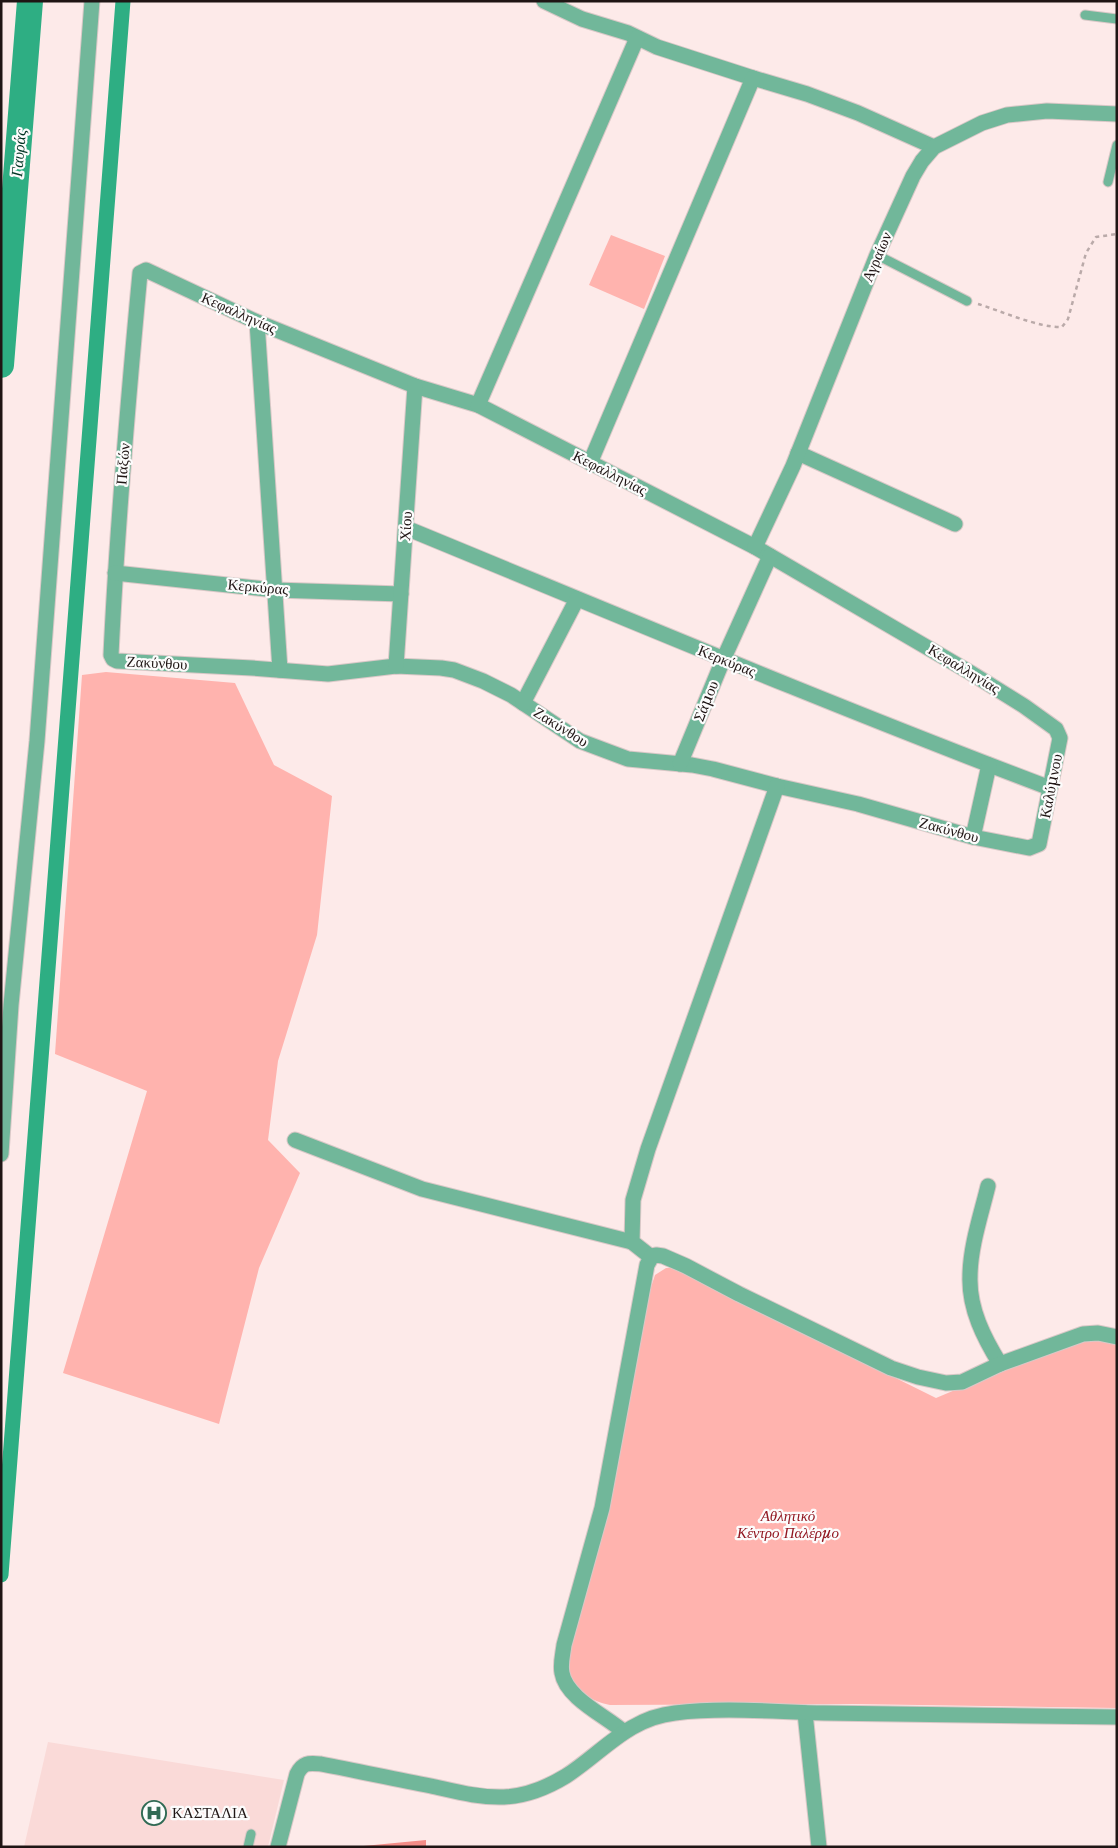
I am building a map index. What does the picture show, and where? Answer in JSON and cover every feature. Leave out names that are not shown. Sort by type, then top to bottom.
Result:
[{"type":"street","points":[[1,1154],[11,1005],[37,740],[92,1]]},
{"type":"street","points":[[544,1],[582,19],[628,33],[657,47],[807,94],[934,147]]},
{"type":"street","points":[[478,405],[637,38]]},
{"type":"street","points":[[590,463],[753,78]]},
{"type":"street","name":"Αγραίων","points":[[755,547],[798,453],[877,255],[913,176],[922,161],[934,147],[982,123],[1008,115],[1047,111],[1117,114]]},
{"type":"street","name":"Κεφαλληνίας","points":[[140,273],[146,270],[257,322],[415,386],[478,405],[755,547],[970,673],[1056,729]]},
{"type":"street","name":"Παξών","points":[[111,655],[122,465],[140,273]]},
{"type":"street","points":[[257,322],[280,670]]},
{"type":"street","name":"Χίου","points":[[396,666],[415,386]]},
{"type":"street","points":[[798,453],[955,524]]},
{"type":"street","name":"Κερκύρας","points":[[406,528],[723,660],[1050,788]]},
{"type":"street","name":"Σάμου","points":[[680,764],[723,660],[770,556]]},
{"type":"street","name":"Κερκύρας","points":[[115,573],[275,590],[401,594]]},
{"type":"street","points":[[523,702],[577,599]]},
{"type":"street","name":"Ζακύνθου","points":[[111,655],[117,661],[340,674],[396,666],[454,670],[484,681],[523,702],[569,734],[598,749],[628,759],[714,769],[777,786],[858,804],[973,837],[1029,848],[1039,844]]},
{"type":"street","name":"Καλύμνου","points":[[1039,844],[1060,738],[1056,729]]},
{"type":"street","points":[[973,837],[989,765]]},
{"type":"street","points":[[632,1242],[633,1200],[648,1149],[777,786]]},
{"type":"street","points":[[295,1140],[422,1189],[632,1242],[651,1257]]},
{"type":"street","points":[[988,1186],[971,1260],[970,1278],[977,1320],[1000,1364]]},
{"type":"street","points":[[624,1732],[571,1691],[563,1677],[562,1661],[602,1508],[647,1265],[651,1257],[659,1255],[671,1259],[891,1368],[918,1377],[946,1383],[962,1382],[1000,1364],[1083,1334],[1098,1333],[1117,1337]]},
{"type":"street","points":[[278,1847],[297,1774],[301,1767],[309,1763],[476,1795],[504,1797],[523,1794],[554,1783],[575,1770],[624,1732],[655,1717],[673,1713],[767,1711],[1117,1717]]},
{"type":"street","points":[[805,1713],[819,1847]]},
{"type":"lane","points":[[1085,14],[1117,19]]},
{"type":"lane","points":[[1108,182],[1117,146]]},
{"type":"lane","points":[[877,255],[968,301]]},
{"type":"lane","points":[[248,1847],[251,1834]]},
{"type":"path","points":[[968,301],[1041,324],[1062,327],[1068,319],[1086,253],[1096,237],[1117,234]]},
{"type":"shaded area","name":"ΚΑΣΤΑΛΙΑ","points":[[48,1742],[284,1780],[268,1847],[24,1847]]},
{"type":"shaded area","points":[[426,1840],[426,1847],[353,1847]]},
{"type":"green space","points":[[611,235],[665,256],[644,309],[589,285]]},
{"type":"green space","points":[[106,672],[235,683],[274,765],[332,796],[317,935],[278,1061],[268,1140],[300,1173],[259,1268],[219,1424],[63,1373],[147,1091],[55,1054],[82,675]]},
{"type":"green space","name":"Αθλητικό Κέντρο Παλέρμο","points":[[666,1268],[674,1268],[936,1398],[1074,1340],[1083,1338],[1117,1342],[1117,1708],[852,1704],[610,1705],[590,1698],[578,1690],[570,1679],[568,1672],[569,1652],[617,1469],[650,1290],[655,1275]]},
{"type":"waterway","name":"Γαυράς","points":[[1,365],[30,1]]},
{"type":"waterway","points":[[1,1575],[123,1]]},
{"type":"place","name":"ΚΑΣΤΑΛΙΑ","points":[[154,1813]]}]
